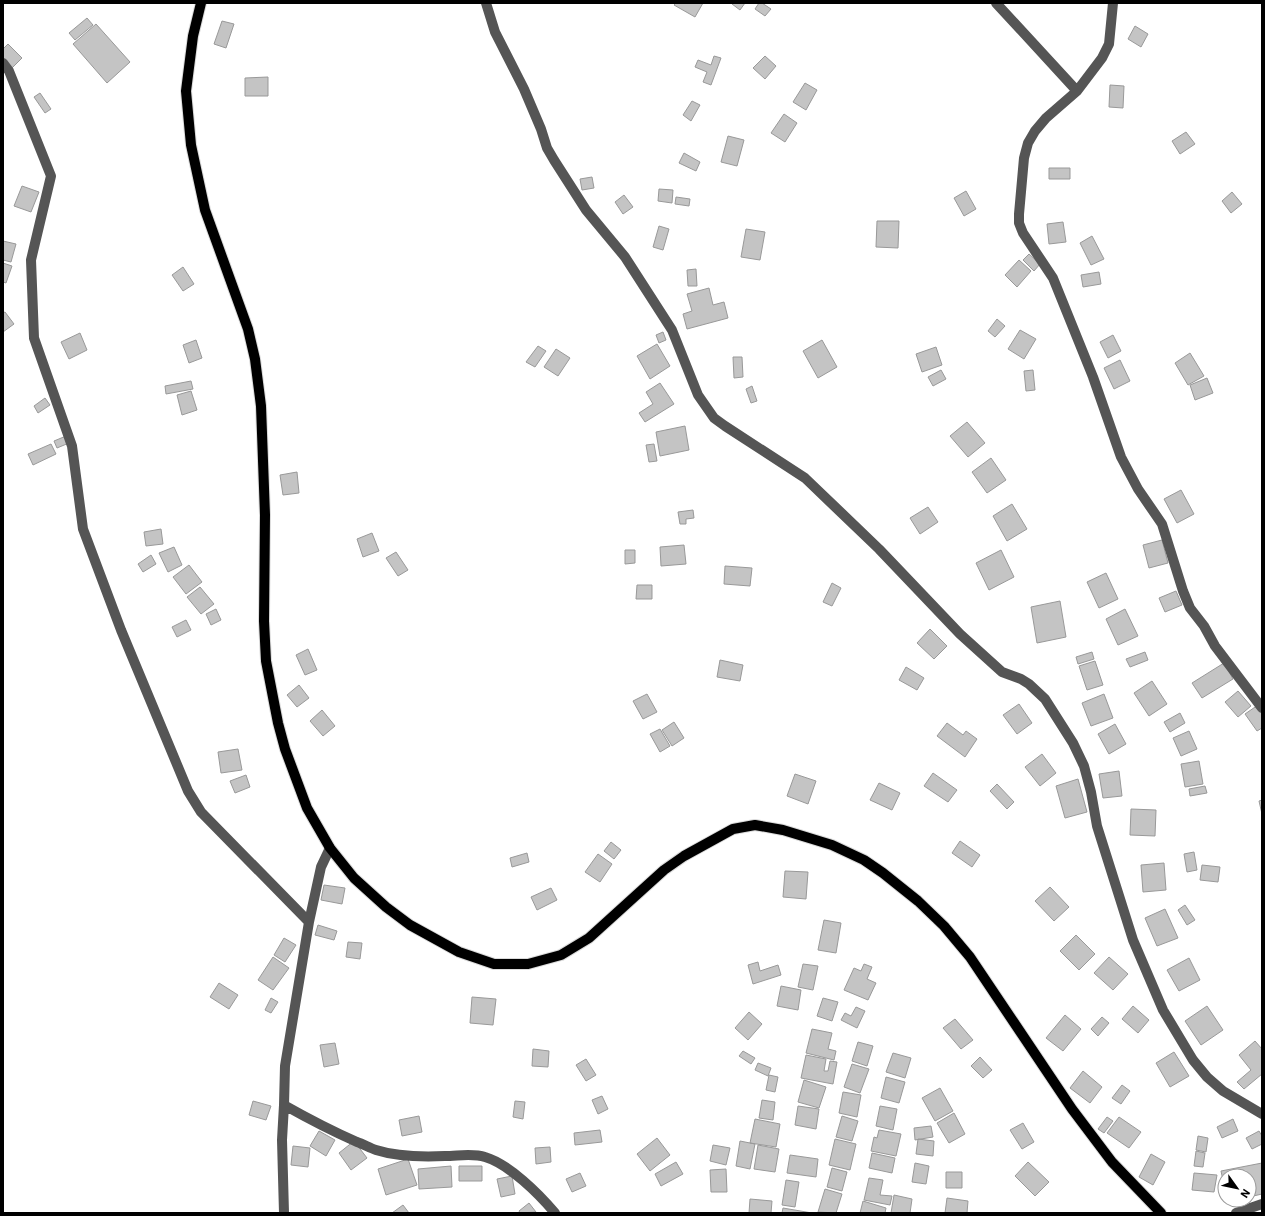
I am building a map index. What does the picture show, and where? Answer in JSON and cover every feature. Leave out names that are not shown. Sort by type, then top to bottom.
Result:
[{"type":"main road","points":[[201,3],[193,36],[186,91],[191,145],[205,210],[248,329],[255,359],[261,406],[265,515],[264,622],[266,661],[278,723],[285,749],[307,808],[330,848],[354,878],[386,907],[410,925],[459,952],[494,964],[528,964],[561,954],[589,938],[664,870],[684,856],[733,829],[755,825],[783,830],[832,845],[864,860],[883,873],[918,901],[944,926],[970,957],[1076,1115],[1112,1162],[1161,1213]]},
{"type":"street","points":[[486,3],[495,32],[524,89],[541,129],[547,148],[586,210],[625,257],[672,330],[695,389],[706,409],[714,418],[725,426],[805,478],[879,549],[960,634],[1002,672],[1021,679],[1029,684],[1045,699],[1073,743],[1084,766],[1091,792],[1097,826],[1131,933],[1163,1010],[1193,1060],[1207,1077],[1223,1091],[1262,1114]]},
{"type":"street","points":[[996,3],[1077,91]]},
{"type":"street","points":[[1113,3],[1109,44],[1106,51],[1077,91],[1046,118],[1035,131],[1028,143],[1024,158],[1019,224],[1023,233],[1053,278],[1093,377],[1121,457],[1138,489],[1162,524],[1183,591],[1190,608],[1204,626],[1215,646],[1262,708]]},
{"type":"street","points":[[3,63],[8,71],[51,176],[31,260],[34,338],[72,446],[83,529],[121,630],[188,791],[201,812],[310,922]]},
{"type":"street","points":[[284,1213],[282,1140],[285,1066],[321,867],[330,848]]},
{"type":"street","points":[[284,1104],[306,1118],[342,1136],[376,1150],[425,1157],[484,1156],[494,1160],[518,1176],[555,1213]]},
{"type":"street","points":[[1236,1213],[1262,1204]]},
{"type":"building","points":[[676,3],[703,3],[695,17],[674,5]]},
{"type":"building","points":[[745,3],[740,10],[732,4]]},
{"type":"building","points":[[759,3],[762,3],[771,9],[765,16],[755,9]]},
{"type":"building","points":[[87,18],[93,25],[75,40],[69,33]]},
{"type":"building","points":[[222,21],[234,24],[226,48],[214,44]]},
{"type":"building","points":[[96,24],[130,62],[107,83],[73,44]]},
{"type":"building","points":[[1135,26],[1148,34],[1141,47],[1128,39]]},
{"type":"building","points":[[8,44],[22,58],[12,68],[3,59],[3,49]]},
{"type":"building","points":[[714,56],[721,58],[711,85],[703,82],[707,72],[695,67],[698,60],[711,65]]},
{"type":"building","points":[[765,56],[776,66],[765,79],[753,68]]},
{"type":"building","points":[[268,77],[268,96],[245,96],[245,78]]},
{"type":"building","points":[[805,83],[817,90],[806,110],[793,102]]},
{"type":"building","points":[[1110,85],[1124,86],[1123,108],[1109,107]]},
{"type":"building","points":[[40,93],[51,109],[45,113],[34,97]]},
{"type":"building","points":[[692,101],[700,105],[691,121],[683,115]]},
{"type":"building","points":[[784,114],[797,123],[785,142],[771,133]]},
{"type":"building","points":[[1186,132],[1195,144],[1180,154],[1172,141]]},
{"type":"building","points":[[728,136],[744,140],[737,166],[721,162]]},
{"type":"building","points":[[684,153],[700,162],[696,171],[679,163]]},
{"type":"building","points":[[1049,168],[1070,168],[1070,179],[1049,179]]},
{"type":"building","points":[[592,177],[594,188],[582,190],[580,179]]},
{"type":"building","points":[[22,186],[39,192],[31,212],[14,206]]},
{"type":"building","points":[[659,189],[673,190],[672,203],[658,201]]},
{"type":"building","points":[[966,191],[976,209],[964,216],[954,198]]},
{"type":"building","points":[[1232,192],[1242,204],[1231,213],[1222,201]]},
{"type":"building","points":[[624,195],[633,207],[623,214],[615,202]]},
{"type":"building","points":[[676,197],[690,199],[689,206],[675,204]]},
{"type":"building","points":[[877,221],[899,221],[898,248],[876,247]]},
{"type":"building","points":[[1063,222],[1066,242],[1049,244],[1047,224]]},
{"type":"building","points":[[659,226],[669,229],[663,250],[653,247]]},
{"type":"building","points":[[746,229],[765,232],[760,260],[741,257]]},
{"type":"building","points":[[1092,236],[1104,259],[1091,265],[1080,243]]},
{"type":"building","points":[[3,241],[16,244],[11,262],[3,260]]},
{"type":"building","points":[[1029,254],[1040,264],[1034,271],[1023,260]]},
{"type":"building","points":[[1019,260],[1031,271],[1017,287],[1005,275]]},
{"type":"building","points":[[3,263],[12,266],[6,283],[3,282]]},
{"type":"building","points":[[183,267],[194,284],[183,291],[172,275]]},
{"type":"building","points":[[696,269],[697,286],[688,286],[687,270]]},
{"type":"building","points":[[1099,272],[1101,284],[1083,287],[1081,275]]},
{"type":"building","points":[[709,288],[713,305],[724,302],[728,318],[687,329],[683,314],[692,311],[687,294]]},
{"type":"building","points":[[5,312],[14,324],[3,332],[3,313]]},
{"type":"building","points":[[997,319],[1005,326],[995,337],[988,331]]},
{"type":"building","points":[[1020,330],[1036,339],[1024,359],[1008,349]]},
{"type":"building","points":[[663,332],[666,340],[659,343],[656,335]]},
{"type":"building","points":[[80,333],[87,350],[69,359],[61,342]]},
{"type":"building","points":[[1113,335],[1121,351],[1108,358],[1100,342]]},
{"type":"building","points":[[196,340],[202,358],[189,363],[183,345]]},
{"type":"building","points":[[822,340],[837,367],[818,378],[803,351]]},
{"type":"building","points":[[657,344],[670,366],[650,379],[637,356]]},
{"type":"building","points":[[538,346],[546,351],[535,367],[526,362]]},
{"type":"building","points":[[936,347],[942,365],[922,372],[916,354]]},
{"type":"building","points":[[556,349],[570,358],[558,376],[544,367]]},
{"type":"building","points":[[1190,353],[1204,376],[1188,385],[1175,363]]},
{"type":"building","points":[[733,357],[742,357],[743,377],[734,378]]},
{"type":"building","points":[[1120,360],[1130,381],[1114,389],[1104,368]]},
{"type":"building","points":[[941,370],[946,379],[933,386],[928,377]]},
{"type":"building","points":[[1033,370],[1035,390],[1026,391],[1024,371]]},
{"type":"building","points":[[1207,378],[1213,393],[1195,400],[1190,385]]},
{"type":"building","points":[[191,381],[193,389],[166,394],[165,386]]},
{"type":"building","points":[[660,383],[674,404],[645,422],[639,413],[653,404],[646,392]]},
{"type":"building","points":[[752,386],[757,401],[751,403],[746,389]]},
{"type":"building","points":[[191,391],[197,410],[182,415],[177,395]]},
{"type":"building","points":[[45,398],[50,405],[38,413],[34,406]]},
{"type":"building","points":[[967,422],[985,443],[968,457],[950,436]]},
{"type":"building","points":[[685,426],[689,450],[660,456],[656,432]]},
{"type":"building","points":[[66,436],[69,443],[57,448],[54,441]]},
{"type":"building","points":[[51,444],[56,454],[33,465],[28,454]]},
{"type":"building","points":[[654,444],[657,461],[649,462],[646,445]]},
{"type":"building","points":[[991,458],[1006,480],[987,493],[972,472]]},
{"type":"building","points":[[297,472],[299,493],[283,495],[280,475]]},
{"type":"building","points":[[1181,490],[1194,514],[1177,523],[1164,499]]},
{"type":"building","points":[[1012,504],[1027,529],[1007,541],[993,516]]},
{"type":"building","points":[[928,507],[938,522],[920,534],[910,518]]},
{"type":"building","points":[[693,510],[694,518],[686,519],[686,524],[680,524],[678,512]]},
{"type":"building","points":[[161,529],[163,544],[146,546],[144,532]]},
{"type":"building","points":[[372,533],[379,551],[363,557],[357,539]]},
{"type":"building","points":[[1162,540],[1168,563],[1149,568],[1143,545]]},
{"type":"building","points":[[684,545],[686,564],[661,566],[660,547]]},
{"type":"building","points":[[174,547],[182,565],[168,572],[159,553]]},
{"type":"building","points":[[625,550],[635,550],[635,563],[625,564]]},
{"type":"building","points":[[1001,550],[1014,577],[989,590],[976,563]]},
{"type":"building","points":[[396,552],[408,570],[398,576],[386,558]]},
{"type":"building","points":[[151,555],[156,564],[143,572],[138,564]]},
{"type":"building","points":[[189,565],[202,582],[186,594],[173,577]]},
{"type":"building","points":[[725,566],[752,568],[750,586],[724,584]]},
{"type":"building","points":[[1106,573],[1118,599],[1099,608],[1087,582]]},
{"type":"building","points":[[832,583],[841,588],[832,606],[823,602]]},
{"type":"building","points":[[637,585],[652,585],[652,599],[636,599]]},
{"type":"building","points":[[200,587],[214,604],[201,614],[187,597]]},
{"type":"building","points":[[1176,591],[1182,605],[1165,612],[1159,598]]},
{"type":"building","points":[[1060,601],[1066,637],[1037,643],[1031,607]]},
{"type":"building","points":[[216,609],[221,620],[211,625],[206,614]]},
{"type":"building","points":[[1125,609],[1138,636],[1118,645],[1106,619]]},
{"type":"building","points":[[186,620],[191,630],[177,637],[172,627]]},
{"type":"building","points":[[930,629],[947,646],[934,659],[917,643]]},
{"type":"building","points":[[308,649],[317,670],[305,675],[296,655]]},
{"type":"building","points":[[1092,652],[1094,659],[1078,664],[1076,657]]},
{"type":"building","points":[[1145,652],[1148,660],[1130,667],[1126,659]]},
{"type":"building","points":[[720,660],[743,665],[740,681],[717,677]]},
{"type":"building","points":[[1095,661],[1103,685],[1087,690],[1079,666]]},
{"type":"building","points":[[1224,663],[1233,679],[1202,698],[1192,683]]},
{"type":"building","points":[[906,667],[924,678],[917,690],[899,680]]},
{"type":"building","points":[[1152,681],[1167,704],[1149,716],[1134,693]]},
{"type":"building","points":[[299,685],[309,698],[297,707],[287,695]]},
{"type":"building","points":[[1238,691],[1251,706],[1238,717],[1225,702]]},
{"type":"building","points":[[647,694],[657,712],[643,719],[633,701]]},
{"type":"building","points":[[1104,694],[1113,718],[1091,726],[1082,703]]},
{"type":"building","points":[[1019,704],[1032,723],[1017,734],[1003,715]]},
{"type":"building","points":[[1258,705],[1262,711],[1262,728],[1257,731],[1245,714]]},
{"type":"building","points":[[322,710],[335,726],[323,736],[310,721]]},
{"type":"building","points":[[1180,713],[1185,723],[1170,732],[1164,722]]},
{"type":"building","points":[[674,722],[684,738],[672,746],[662,730]]},
{"type":"building","points":[[947,723],[963,735],[966,731],[977,739],[965,757],[937,736]]},
{"type":"building","points":[[1115,724],[1126,744],[1109,754],[1098,734]]},
{"type":"building","points":[[660,729],[670,746],[660,752],[650,734]]},
{"type":"building","points":[[1189,731],[1197,749],[1181,756],[1173,738]]},
{"type":"building","points":[[238,749],[242,770],[221,773],[218,752]]},
{"type":"building","points":[[1042,754],[1056,773],[1040,786],[1025,767]]},
{"type":"building","points":[[1199,761],[1203,784],[1185,787],[1181,764]]},
{"type":"building","points":[[1119,771],[1122,796],[1103,798],[1099,774]]},
{"type":"building","points":[[933,773],[957,790],[948,802],[924,786]]},
{"type":"building","points":[[795,774],[816,781],[808,804],[787,796]]},
{"type":"building","points":[[246,775],[250,787],[235,793],[230,781]]},
{"type":"building","points":[[1078,779],[1087,812],[1065,818],[1056,786]]},
{"type":"building","points":[[879,783],[900,793],[892,810],[870,800]]},
{"type":"building","points":[[997,784],[1014,802],[1007,809],[990,791]]},
{"type":"building","points":[[1205,786],[1207,793],[1190,796],[1189,789]]},
{"type":"building","points":[[1262,800],[1262,814],[1259,801]]},
{"type":"building","points":[[1131,809],[1156,810],[1155,836],[1130,835]]},
{"type":"building","points":[[960,841],[980,855],[972,867],[952,853]]},
{"type":"building","points":[[611,842],[621,850],[614,859],[604,851]]},
{"type":"building","points":[[1194,852],[1197,870],[1187,872],[1184,854]]},
{"type":"building","points":[[527,853],[529,862],[512,867],[510,858]]},
{"type":"building","points":[[598,854],[612,864],[600,882],[585,872]]},
{"type":"building","points":[[1164,863],[1166,890],[1143,892],[1141,865]]},
{"type":"building","points":[[1202,865],[1220,867],[1218,882],[1200,880]]},
{"type":"building","points":[[785,871],[808,872],[806,899],[783,897]]},
{"type":"building","points":[[324,885],[345,888],[342,904],[321,900]]},
{"type":"building","points":[[1050,887],[1069,907],[1054,921],[1035,901]]},
{"type":"building","points":[[551,888],[557,900],[537,910],[531,897]]},
{"type":"building","points":[[1185,905],[1195,920],[1187,925],[1178,910]]},
{"type":"building","points":[[1165,909],[1178,938],[1157,946],[1145,918]]},
{"type":"building","points":[[824,920],[841,923],[836,953],[818,950]]},
{"type":"building","points":[[318,925],[337,931],[334,940],[315,935]]},
{"type":"building","points":[[1076,935],[1095,954],[1079,970],[1060,951]]},
{"type":"building","points":[[284,938],[296,945],[285,962],[274,955]]},
{"type":"building","points":[[348,942],[362,943],[360,959],[346,957]]},
{"type":"building","points":[[273,957],[289,968],[273,990],[258,980]]},
{"type":"building","points":[[1109,957],[1128,974],[1113,990],[1094,973]]},
{"type":"building","points":[[1189,958],[1200,980],[1179,991],[1167,970]]},
{"type":"building","points":[[758,962],[760,971],[778,965],[781,975],[753,984],[748,965]]},
{"type":"building","points":[[803,964],[818,966],[813,990],[798,987]]},
{"type":"building","points":[[864,964],[872,967],[867,979],[876,983],[868,1000],[844,990],[854,968],[861,971]]},
{"type":"building","points":[[219,983],[238,995],[229,1009],[210,997]]},
{"type":"building","points":[[781,986],[801,990],[798,1010],[777,1006]]},
{"type":"building","points":[[472,997],[496,999],[493,1025],[470,1023]]},
{"type":"building","points":[[271,998],[278,1002],[271,1013],[265,1010]]},
{"type":"building","points":[[823,998],[838,1002],[832,1021],[817,1016]]},
{"type":"building","points":[[1133,1006],[1149,1020],[1138,1033],[1122,1019]]},
{"type":"building","points":[[1207,1006],[1223,1030],[1201,1045],[1185,1021]]},
{"type":"building","points":[[856,1007],[865,1011],[857,1028],[841,1020],[845,1013],[851,1016]]},
{"type":"building","points":[[749,1012],[762,1024],[748,1040],[735,1028]]},
{"type":"building","points":[[1065,1015],[1081,1029],[1063,1051],[1046,1038]]},
{"type":"building","points":[[1102,1017],[1109,1023],[1098,1036],[1091,1029]]},
{"type":"building","points":[[955,1019],[973,1040],[961,1049],[943,1028]]},
{"type":"building","points":[[812,1029],[832,1033],[828,1049],[836,1051],[834,1060],[806,1053]]},
{"type":"building","points":[[1255,1041],[1262,1049],[1262,1074],[1244,1089],[1237,1082],[1251,1070],[1239,1055]]},
{"type":"building","points":[[858,1042],[873,1046],[867,1066],[852,1061]]},
{"type":"building","points":[[335,1043],[339,1064],[324,1067],[320,1045]]},
{"type":"building","points":[[533,1049],[549,1051],[548,1067],[532,1066]]},
{"type":"building","points":[[743,1051],[755,1058],[751,1064],[739,1056]]},
{"type":"building","points":[[1174,1052],[1189,1076],[1170,1087],[1156,1063]]},
{"type":"building","points":[[893,1053],[911,1058],[905,1078],[886,1072]]},
{"type":"building","points":[[806,1055],[826,1059],[824,1071],[828,1071],[830,1061],[837,1062],[833,1084],[801,1078]]},
{"type":"building","points":[[980,1057],[992,1070],[983,1078],[971,1066]]},
{"type":"building","points":[[586,1059],[596,1075],[586,1081],[576,1065]]},
{"type":"building","points":[[758,1063],[771,1068],[768,1076],[755,1070]]},
{"type":"building","points":[[852,1064],[869,1069],[860,1093],[844,1087]]},
{"type":"building","points":[[1083,1071],[1102,1087],[1090,1103],[1070,1088]]},
{"type":"building","points":[[769,1075],[778,1077],[775,1092],[766,1090]]},
{"type":"building","points":[[886,1077],[905,1082],[899,1103],[881,1098]]},
{"type":"building","points":[[804,1080],[826,1087],[819,1108],[798,1102]]},
{"type":"building","points":[[1122,1085],[1130,1091],[1121,1104],[1112,1098]]},
{"type":"building","points":[[940,1088],[953,1111],[935,1121],[922,1098]]},
{"type":"building","points":[[843,1092],[861,1095],[857,1117],[839,1113]]},
{"type":"building","points":[[602,1096],[608,1109],[598,1114],[592,1100]]},
{"type":"building","points":[[762,1100],[775,1102],[773,1120],[759,1118]]},
{"type":"building","points":[[253,1101],[271,1106],[266,1120],[249,1115]]},
{"type":"building","points":[[515,1101],[525,1102],[523,1119],[513,1117]]},
{"type":"building","points":[[798,1106],[819,1109],[816,1129],[795,1125]]},
{"type":"building","points":[[880,1106],[897,1109],[893,1130],[876,1126]]},
{"type":"building","points":[[954,1113],[965,1134],[949,1143],[937,1123]]},
{"type":"building","points":[[419,1116],[422,1132],[402,1136],[399,1120]]},
{"type":"building","points":[[842,1116],[858,1121],[852,1141],[836,1137]]},
{"type":"building","points":[[1107,1117],[1113,1121],[1104,1133],[1098,1129]]},
{"type":"building","points":[[1119,1117],[1141,1132],[1129,1148],[1107,1133]]},
{"type":"building","points":[[755,1119],[780,1124],[776,1147],[750,1143]]},
{"type":"building","points":[[1233,1119],[1238,1131],[1222,1138],[1217,1127]]},
{"type":"building","points":[[1023,1123],[1034,1142],[1022,1149],[1010,1130]]},
{"type":"building","points":[[931,1126],[933,1137],[915,1140],[914,1128]]},
{"type":"building","points":[[600,1130],[602,1142],[575,1145],[574,1133]]},
{"type":"building","points":[[879,1130],[901,1134],[896,1156],[871,1151],[874,1137],[877,1138]]},
{"type":"building","points":[[319,1131],[335,1140],[326,1156],[310,1146]]},
{"type":"building","points":[[1259,1131],[1262,1136],[1262,1144],[1252,1149],[1246,1138]]},
{"type":"building","points":[[1198,1136],[1208,1138],[1206,1152],[1196,1150]]},
{"type":"building","points":[[657,1138],[670,1155],[650,1171],[637,1154]]},
{"type":"building","points":[[835,1139],[856,1144],[850,1170],[829,1165]]},
{"type":"building","points":[[918,1139],[934,1141],[933,1156],[916,1154]]},
{"type":"building","points":[[354,1141],[367,1158],[351,1170],[339,1153]]},
{"type":"building","points":[[740,1141],[755,1144],[750,1169],[736,1166]]},
{"type":"building","points":[[713,1145],[730,1148],[726,1165],[710,1161]]},
{"type":"building","points":[[758,1145],[779,1149],[775,1172],[754,1169]]},
{"type":"building","points":[[293,1146],[310,1148],[308,1167],[291,1165]]},
{"type":"building","points":[[550,1147],[551,1162],[536,1164],[535,1148]]},
{"type":"building","points":[[1196,1151],[1205,1153],[1203,1167],[1194,1166]]},
{"type":"building","points":[[872,1153],[895,1158],[892,1173],[869,1168]]},
{"type":"building","points":[[1151,1154],[1165,1162],[1153,1185],[1139,1177]]},
{"type":"building","points":[[790,1155],[818,1159],[816,1177],[787,1173]]},
{"type":"building","points":[[408,1159],[417,1185],[386,1195],[378,1169]]},
{"type":"building","points":[[676,1162],[683,1174],[661,1186],[655,1174]]},
{"type":"building","points":[[1028,1162],[1049,1182],[1035,1196],[1015,1176]]},
{"type":"building","points":[[915,1163],[929,1166],[926,1184],[912,1182]]},
{"type":"building","points":[[1262,1163],[1262,1194],[1257,1195],[1257,1168],[1236,1168]]},
{"type":"building","points":[[451,1166],[452,1187],[419,1189],[418,1169]]},
{"type":"building","points":[[459,1166],[482,1166],[482,1181],[459,1181]]},
{"type":"building","points":[[832,1168],[847,1172],[842,1191],[827,1187]]},
{"type":"building","points":[[726,1169],[727,1192],[711,1192],[710,1170]]},
{"type":"building","points":[[946,1172],[962,1172],[962,1188],[946,1188]]},
{"type":"building","points":[[580,1173],[586,1186],[572,1192],[566,1179]]},
{"type":"building","points":[[1194,1173],[1217,1175],[1214,1192],[1192,1190]]},
{"type":"building","points":[[512,1176],[515,1194],[501,1197],[497,1179]]},
{"type":"building","points":[[869,1178],[883,1180],[880,1195],[892,1196],[890,1205],[864,1200]]},
{"type":"building","points":[[786,1180],[799,1182],[795,1207],[782,1205]]},
{"type":"building","points":[[825,1189],[842,1194],[836,1213],[818,1212]]},
{"type":"building","points":[[894,1195],[912,1199],[910,1213],[891,1213]]},
{"type":"building","points":[[947,1198],[968,1201],[967,1213],[945,1213]]},
{"type":"building","points":[[750,1199],[772,1201],[771,1213],[749,1213]]},
{"type":"building","points":[[863,1201],[886,1208],[885,1213],[860,1213]]},
{"type":"building","points":[[529,1203],[536,1212],[520,1213],[519,1211]]},
{"type":"building","points":[[403,1205],[409,1213],[392,1213]]},
{"type":"building","points":[[783,1208],[812,1213],[782,1213]]}]
